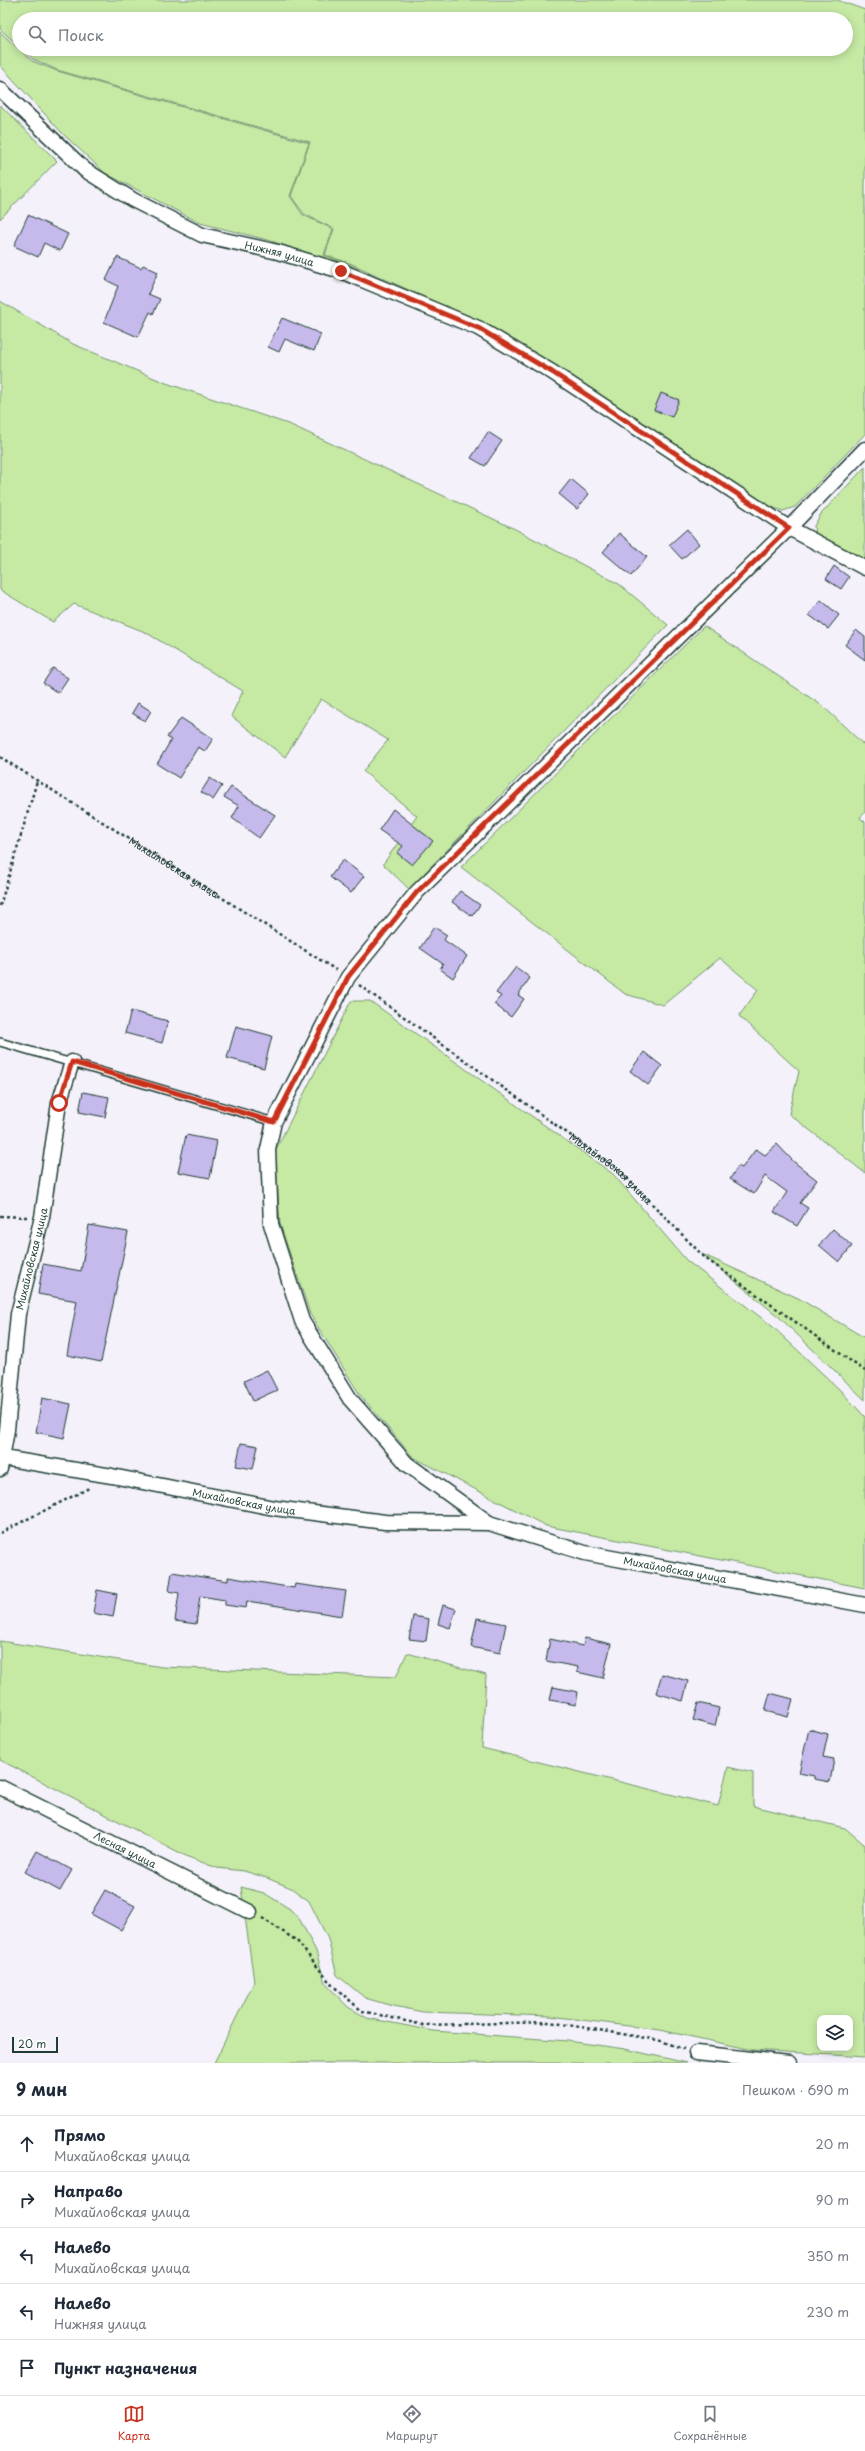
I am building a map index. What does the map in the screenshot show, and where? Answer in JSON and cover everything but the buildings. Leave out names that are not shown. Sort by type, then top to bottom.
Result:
[{"type":"street","name":"Нижняя улица","points":[[0,89],[85,170],[133,200],[202,235],[278,252],[341,271],[478,328],[552,372],[789,528],[865,568]]},
{"type":"street","name":"Михайловская улица","points":[[489,1523],[406,1464],[350,1399],[302,1321],[271,1224],[268,1149],[274,1122],[348,977],[417,892],[789,528],[865,450]]},
{"type":"street","name":"Михайловская улица","points":[[72,1062],[59,1103],[42,1217],[18,1314],[1,1463],[112,1476],[274,1508],[378,1521],[489,1523],[585,1553],[865,1605]]},
{"type":"street","name":"Лесная улица","points":[[0,1787],[250,1912]]},
{"type":"street","points":[[695,2058],[789,2063]]},
{"type":"lane","points":[[0,1042],[274,1122]]},
{"type":"path","name":"Михайловская улица","points":[[0,757],[348,977],[619,1170],[705,1258],[865,1370]]},
{"type":"path","points":[[0,906],[37,780]]},
{"type":"path","points":[[0,1216],[42,1217]]},
{"type":"path","points":[[0,1533],[112,1476]]},
{"type":"path","points":[[250,1912],[273,1923],[297,1941],[331,1984],[362,2011],[423,2025],[550,2022],[658,2040],[695,2058]]},
{"type":"green space","points":[[0,0],[837,0],[865,10],[865,434],[795,507],[783,511],[769,506],[553,366],[481,323],[352,264],[325,255],[334,229],[304,214],[291,196],[310,142],[57,70],[30,56],[853,56],[853,12],[12,12],[12,40],[0,29]]},
{"type":"green space","points":[[0,32],[12,43],[12,56],[26,56],[32,61],[57,71],[309,143],[290,196],[303,215],[333,229],[324,255],[351,265],[480,324],[348,268],[268,240],[200,223],[105,173],[63,134],[0,65]]},
{"type":"green space","points":[[0,105],[57,161],[0,219]]},
{"type":"green space","points":[[0,301],[73,344],[166,383],[291,425],[515,529],[619,584],[668,625],[409,889],[383,864],[417,816],[363,771],[388,740],[321,699],[285,757],[231,716],[243,691],[145,632],[74,604],[53,622],[0,590]]},
{"type":"green space","points":[[865,467],[865,562],[815,536],[814,526],[821,514]]},
{"type":"green space","points":[[704,626],[824,707],[865,746],[865,812],[860,818],[865,822],[865,1173],[789,1114],[799,1071],[739,1016],[758,990],[720,958],[663,1005],[625,994],[461,867]]},
{"type":"green space","points":[[351,1001],[370,1001],[613,1174],[687,1261],[772,1326],[841,1391],[865,1417],[865,1588],[546,1526],[413,1457],[360,1395],[310,1314],[280,1224],[275,1151]]},
{"type":"green space","points":[[702,1254],[798,1298],[865,1338],[865,1400],[779,1317]]},
{"type":"green space","points":[[0,1641],[162,1667],[396,1677],[407,1653],[486,1675],[482,1748],[718,1806],[728,1767],[753,1773],[753,1806],[845,1828],[865,1845],[865,2057],[753,2050],[660,2030],[550,2016],[423,2012],[365,1998],[337,1975],[328,1939],[309,1901],[291,1888],[267,1878],[244,1871],[217,1868],[188,1857],[0,1760]]},
{"type":"green space","points":[[241,1887],[264,1893],[290,1909],[300,1920],[316,1951],[325,1983],[348,2007],[367,2018],[434,2031],[568,2041],[625,2049],[687,2063],[214,2063],[254,1982]]},
{"type":"route","points":[[59,1103],[72,1062],[274,1122],[348,977],[417,892],[789,528],[552,372],[478,328],[341,271]]}]
